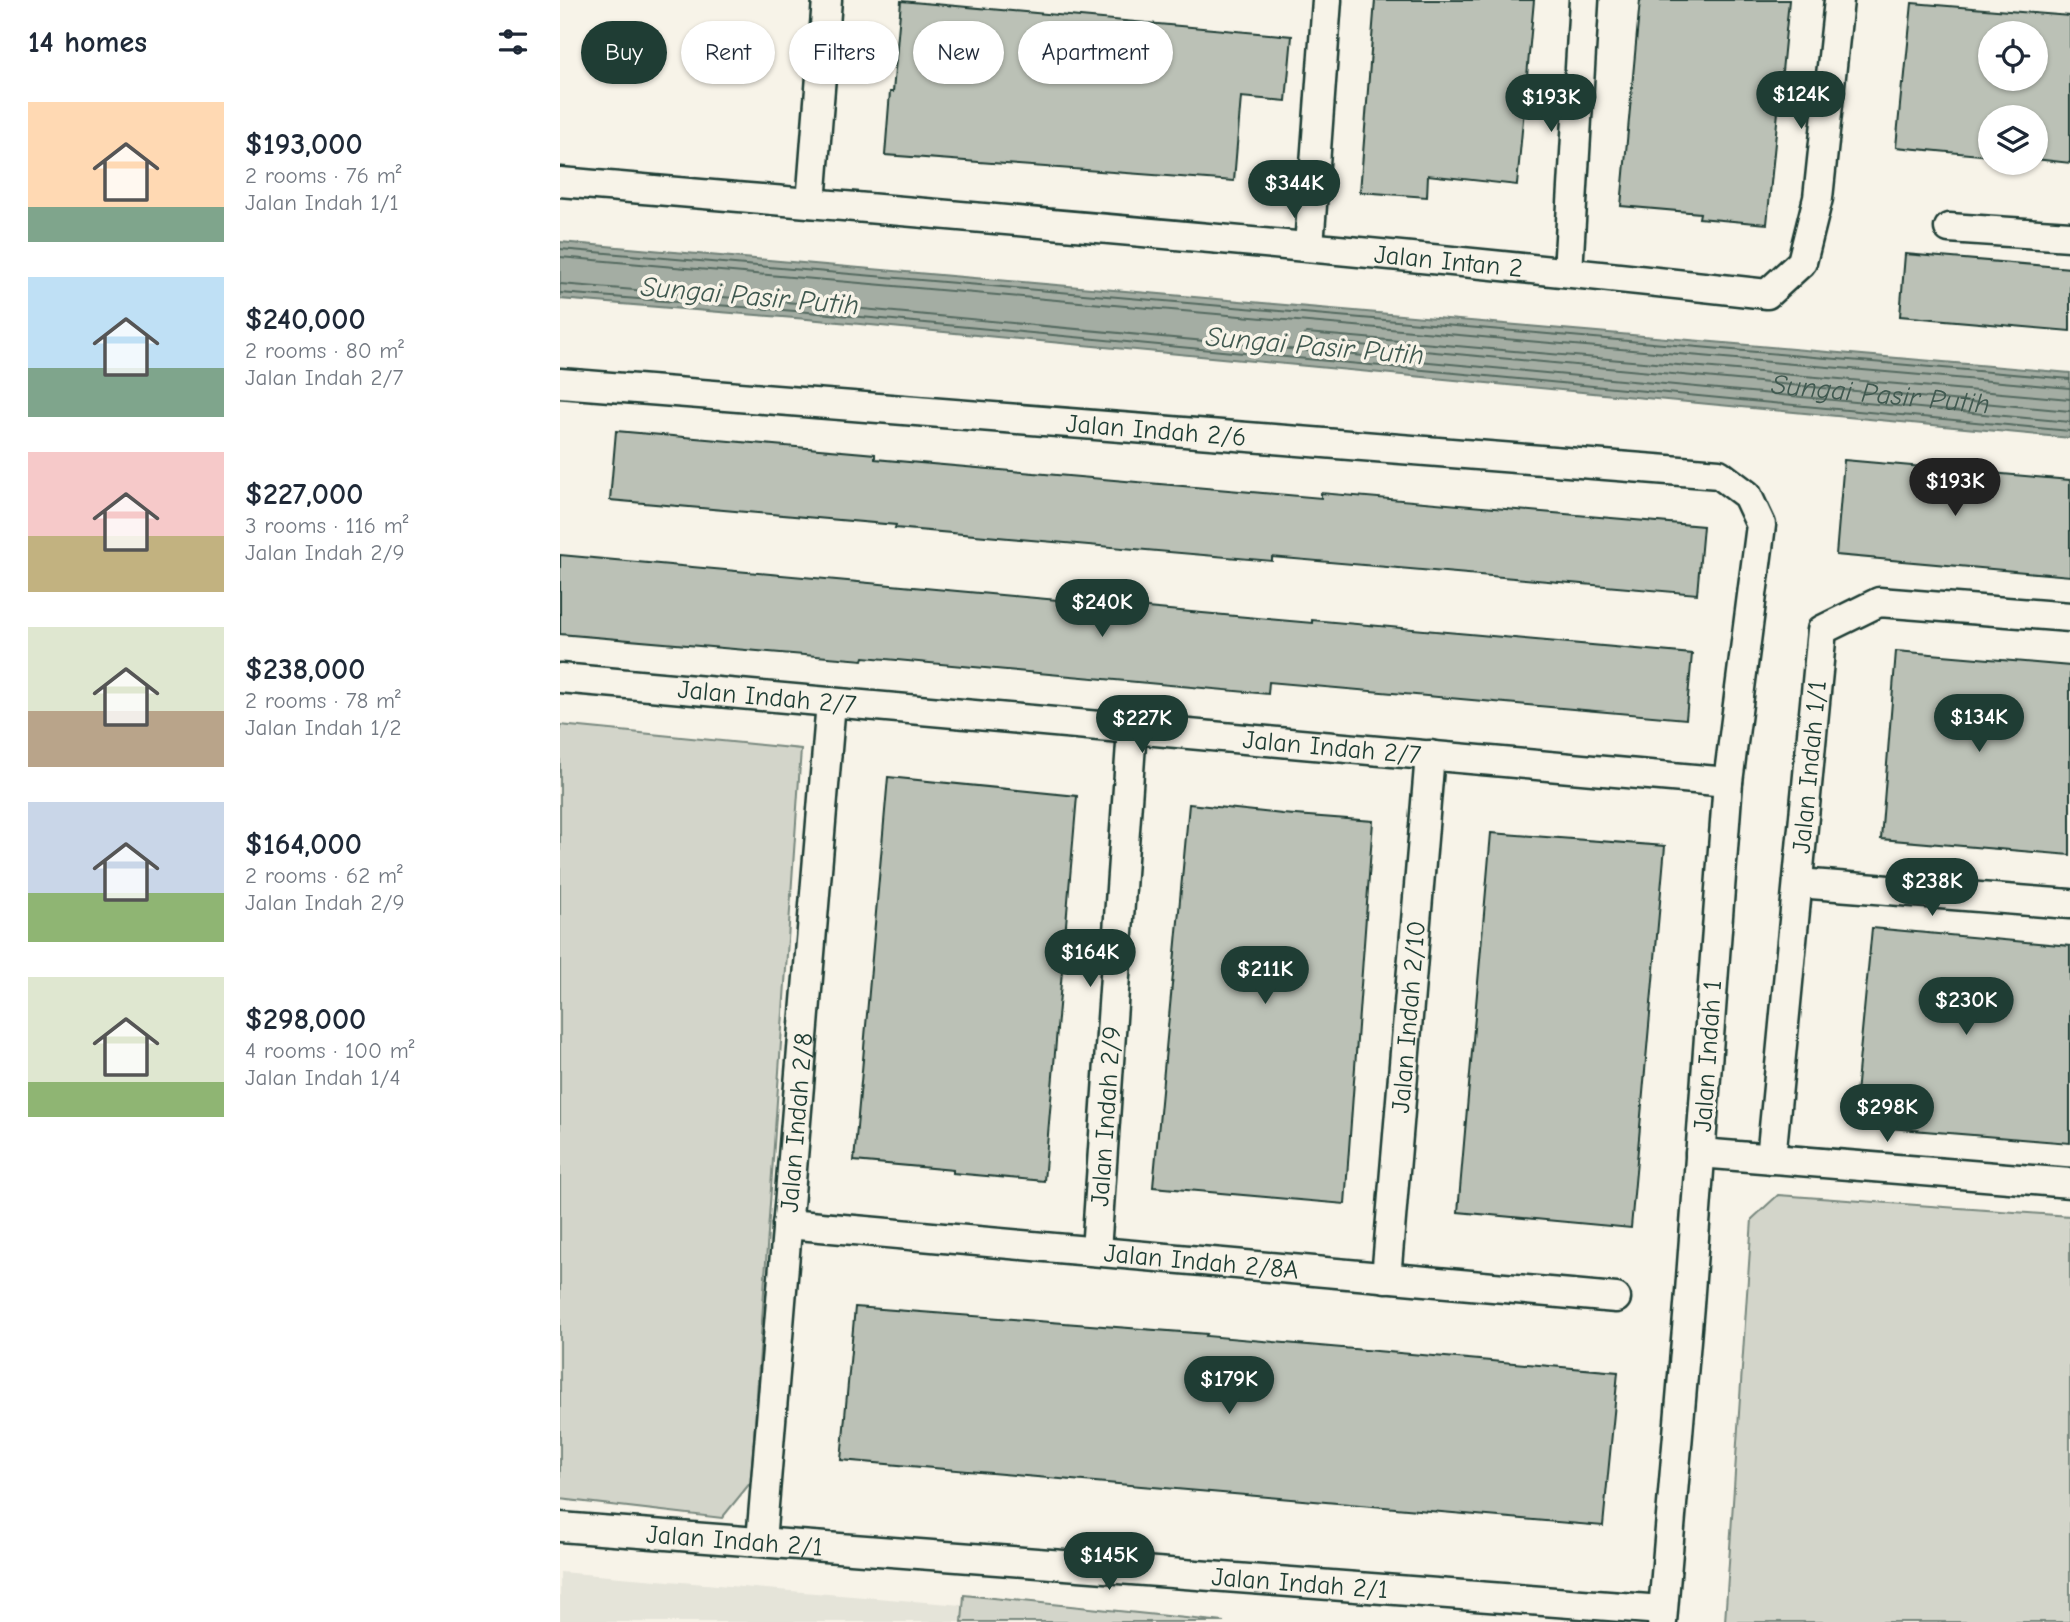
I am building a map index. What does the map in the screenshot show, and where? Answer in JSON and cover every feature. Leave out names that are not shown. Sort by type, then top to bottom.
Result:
[{"type":"street","points":[[811,203],[827,0]]},
{"type":"street","points":[[1309,246],[1327,0]]},
{"type":"street","points":[[1568,272],[1584,0]]},
{"type":"street","name":"Jalan Intan 2","points":[[560,181],[1309,246],[1766,294],[1802,261],[1818,198],[1839,0]]},
{"type":"street","points":[[1949,228],[2070,236]]},
{"type":"street","name":"Jalan Indah 2/6","points":[[560,383],[1720,474],[1747,495]]},
{"type":"street","name":"Jalan Indah 1","points":[[1662,1616],[1728,782],[1761,525],[1747,495]]},
{"type":"street","name":"Jalan Indah 1/1","points":[[1771,1159],[1822,630],[1879,602],[2070,617]]},
{"type":"street","name":"Jalan Indah 2/7","points":[[560,678],[1728,782]]},
{"type":"street","name":"Jalan Indah 2/8","points":[[761,1541],[831,702]]},
{"type":"street","name":"Jalan Indah 2/9","points":[[1096,1251],[1132,729]]},
{"type":"street","name":"Jalan Indah 2/10","points":[[1386,1278],[1430,755]]},
{"type":"street","points":[[1798,883],[2070,904]]},
{"type":"street","points":[[1700,1153],[2070,1183]]},
{"type":"street","name":"Jalan Indah 2/8A","points":[[787,1224],[1616,1298]]},
{"type":"street","name":"Jalan Indah 2/1","points":[[560,1527],[761,1541],[1662,1616]]},
{"type":"shaded area","points":[[560,725],[801,749],[751,1482],[722,1518],[560,1499]]},
{"type":"shaded area","points":[[1778,1195],[2070,1216],[2070,1622],[1725,1622],[1752,1219]]},
{"type":"shaded area","points":[[560,1572],[962,1605],[961,1622],[560,1622]]},
{"type":"shaded area","points":[[964,1595],[1224,1622],[962,1622]]},
{"type":"water","name":"Sungai Pasir Putih","points":[[560,242],[2070,373],[2070,438],[807,319],[560,299]]},
{"type":"building","points":[[1375,0],[1534,0],[1517,185],[1428,175],[1427,197],[1360,192]]},
{"type":"building","points":[[1640,0],[1789,0],[1767,224],[1699,218],[1700,213],[1621,206]]},
{"type":"building","points":[[901,1],[1124,21],[1018,21],[1018,84],[1173,84],[1173,25],[1292,36],[1286,101],[1241,97],[1234,181],[885,155],[890,92],[893,92],[894,84],[899,84]]},
{"type":"building","points":[[1912,3],[2070,16],[2070,163],[2048,160],[2048,105],[1978,105],[1978,155],[1896,147]]},
{"type":"building","points":[[1905,254],[2070,268],[2070,331],[1900,316]]},
{"type":"building","points":[[616,431],[875,454],[875,459],[1321,498],[1321,493],[1703,526],[1697,594],[1272,557],[1272,561],[610,500]]},
{"type":"building","points":[[1844,460],[2070,480],[2070,576],[1836,555]]},
{"type":"building","points":[[560,555],[1312,623],[1312,620],[1692,654],[1686,719],[1269,682],[1268,694],[864,657],[863,660],[560,634]]},
{"type":"building","points":[[1896,651],[2070,666],[2070,855],[1881,839]]},
{"type":"building","points":[[888,777],[1077,796],[1044,1181],[854,1161]]},
{"type":"building","points":[[1189,804],[1373,821],[1345,1204],[1153,1187]]},
{"type":"building","points":[[1491,833],[1665,846],[1631,1228],[1458,1212]]},
{"type":"building","points":[[1872,928],[2070,946],[2070,1143],[1853,1125]]},
{"type":"building","points":[[855,1307],[1207,1334],[1206,1336],[1618,1372],[1603,1526],[841,1460]]}]
